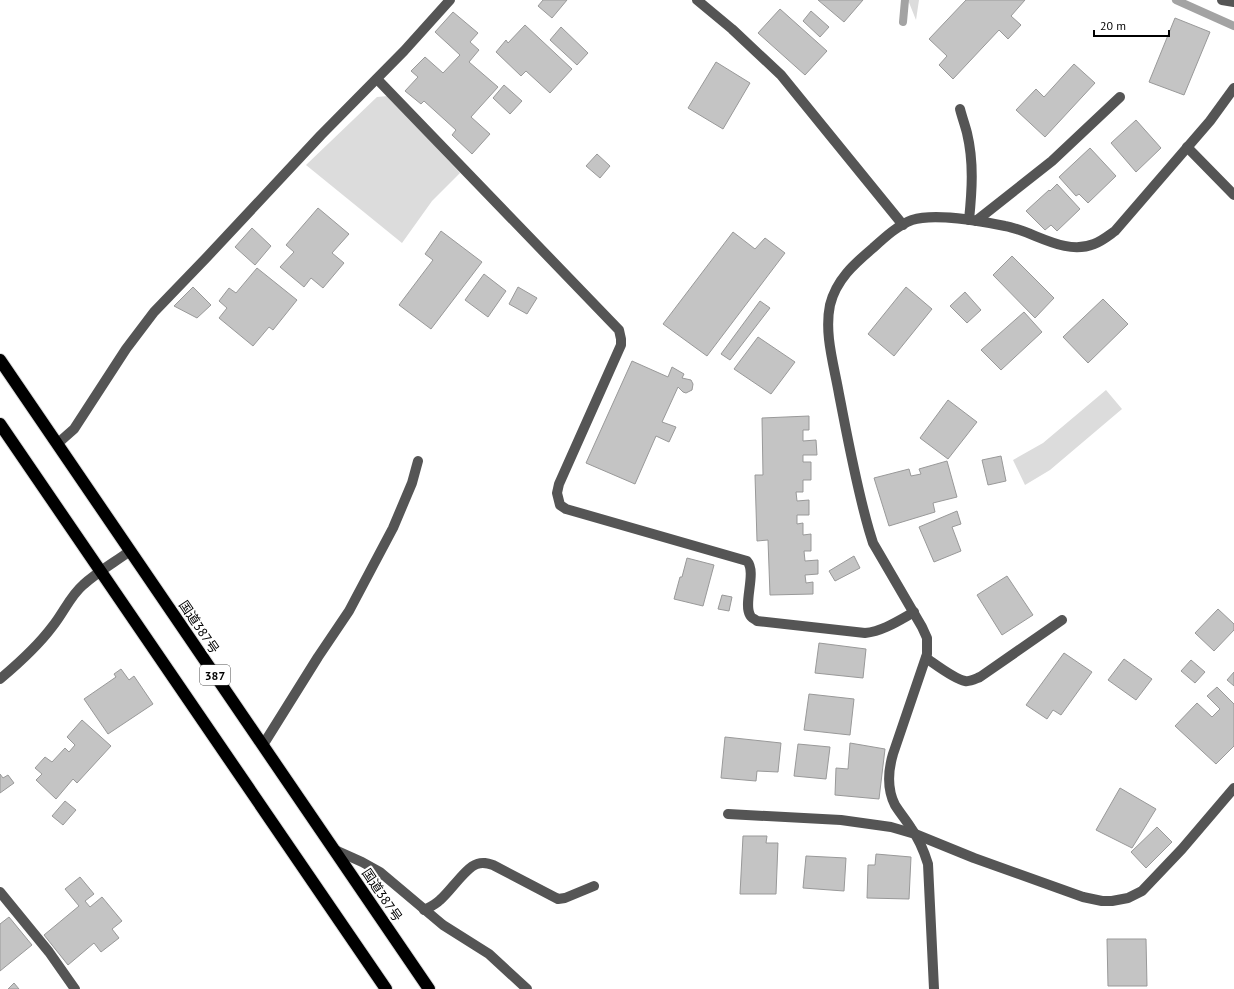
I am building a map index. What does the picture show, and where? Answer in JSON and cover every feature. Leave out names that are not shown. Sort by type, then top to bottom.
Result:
[{"type":"highway","name":"国道387号","points":[[0,360],[429,989]]},
{"type":"highway","name":"387","points":[[0,424],[386,989]]},
{"type":"street","points":[[57,444],[70,434],[77,425],[126,349],[154,312],[298,158],[404,51],[450,0]]},
{"type":"street","points":[[697,0],[737,34],[781,75],[903,225]]},
{"type":"street","points":[[1222,0],[1234,2]]},
{"type":"street","points":[[377,79],[620,332],[622,339],[621,345],[559,484],[557,493],[560,505],[566,509],[747,561],[750,572],[748,610],[751,617],[757,621],[865,633],[875,632],[914,612]]},
{"type":"street","points":[[934,989],[928,864],[923,849],[915,834],[895,805],[889,783],[893,754],[926,658],[927,638],[914,612],[873,543],[869,530],[848,437],[828,332],[831,303],[844,275],[871,249],[903,225],[921,218],[972,220],[1016,228],[1057,244],[1069,247],[1095,244],[1115,231],[1210,121],[1234,88]]},
{"type":"street","points":[[972,220],[1052,161],[1120,96]]},
{"type":"street","points":[[960,109],[967,132],[972,169],[972,220]]},
{"type":"street","points":[[1187,147],[1234,195]]},
{"type":"street","points":[[263,746],[357,596],[393,528],[412,483],[418,461]]},
{"type":"street","points":[[0,679],[42,639],[82,585],[130,551]]},
{"type":"street","points":[[926,658],[958,679],[972,681],[1062,620]]},
{"type":"street","points":[[728,814],[841,820],[891,827],[915,834],[1083,897],[1102,901],[1121,900],[1135,895],[1151,882],[1182,849],[1234,788]]},
{"type":"street","points":[[334,849],[380,872],[424,910],[449,929],[489,954],[527,989]]},
{"type":"street","points":[[424,910],[436,904],[468,870],[480,863],[492,865],[558,899],[565,898],[594,886]]},
{"type":"street","points":[[0,892],[49,952],[75,989]]},
{"type":"shaded area","points":[[908,0],[919,0],[916,20]]},
{"type":"shaded area","points":[[388,96],[460,173],[432,201],[402,243],[306,165],[377,97]]},
{"type":"shaded area","points":[[1106,390],[1122,409],[1050,470],[1025,485],[1013,460],[1043,443]]},
{"type":"building","points":[[543,0],[567,0],[552,18],[538,6]]},
{"type":"building","points":[[818,0],[863,0],[844,22]]},
{"type":"building","points":[[966,0],[1025,0],[1011,16],[1021,25],[1008,39],[999,30],[953,79],[939,65],[947,56],[929,39]]},
{"type":"building","points":[[780,9],[827,51],[805,75],[758,33]]},
{"type":"building","points":[[811,11],[829,27],[820,37],[803,21]]},
{"type":"building","points":[[453,12],[478,33],[470,42],[479,50],[469,62],[498,87],[471,117],[490,134],[472,154],[452,135],[456,130],[424,101],[421,104],[405,91],[418,77],[411,71],[425,57],[443,73],[460,55],[435,32]]},
{"type":"building","points":[[1175,18],[1210,32],[1184,95],[1149,82]]},
{"type":"building","points":[[525,25],[572,69],[550,93],[526,71],[521,76],[496,52],[506,40],[508,43]]},
{"type":"building","points":[[561,27],[588,53],[577,65],[550,40]]},
{"type":"building","points":[[716,62],[750,83],[723,129],[688,108]]},
{"type":"building","points":[[1074,64],[1095,83],[1045,137],[1016,110],[1036,89],[1044,97]]},
{"type":"building","points":[[504,85],[522,101],[510,114],[493,98]]},
{"type":"building","points":[[1136,120],[1161,148],[1136,172],[1111,143]]},
{"type":"building","points":[[1090,148],[1116,176],[1088,203],[1079,194],[1076,196],[1059,177]]},
{"type":"building","points":[[597,154],[610,166],[600,178],[586,166]]},
{"type":"building","points":[[1057,184],[1080,209],[1057,231],[1051,225],[1045,230],[1026,211]]},
{"type":"building","points":[[318,208],[349,234],[332,253],[344,263],[323,288],[311,278],[304,287],[280,267],[294,252],[286,245]]},
{"type":"building","points":[[252,228],[271,246],[255,265],[235,247]]},
{"type":"building","points":[[441,231],[482,262],[431,329],[399,305],[433,260],[425,254]]},
{"type":"building","points":[[733,232],[755,249],[765,238],[785,253],[707,356],[663,324]]},
{"type":"building","points":[[1012,256],[1054,298],[1035,318],[993,275]]},
{"type":"building","points":[[257,268],[297,300],[273,330],[269,327],[253,346],[219,318],[227,308],[219,301],[229,288],[236,293]]},
{"type":"building","points":[[484,274],[506,291],[488,317],[465,300]]},
{"type":"building","points":[[193,287],[211,305],[197,318],[174,306]]},
{"type":"building","points":[[518,287],[537,298],[527,314],[509,304]]},
{"type":"building","points":[[906,287],[932,309],[894,356],[868,334]]},
{"type":"building","points":[[965,292],[981,310],[967,323],[950,306]]},
{"type":"building","points":[[1103,299],[1128,324],[1088,363],[1063,337]]},
{"type":"building","points":[[760,301],[770,308],[730,360],[721,354]]},
{"type":"building","points":[[1024,312],[1042,332],[1001,370],[981,350]]},
{"type":"building","points":[[758,337],[795,362],[771,394],[734,369]]},
{"type":"building","points":[[632,361],[668,377],[672,367],[684,374],[682,378],[691,380],[693,384],[692,390],[686,393],[678,387],[662,422],[676,427],[669,442],[656,436],[635,484],[586,463]]},
{"type":"building","points":[[948,400],[977,422],[948,459],[920,438]]},
{"type":"building","points":[[809,416],[809,430],[803,430],[803,441],[816,440],[817,455],[803,455],[803,462],[811,462],[811,480],[803,480],[803,492],[796,492],[797,501],[809,500],[809,515],[797,515],[797,524],[803,523],[803,535],[811,534],[811,551],[804,551],[805,561],[818,560],[818,574],[805,575],[806,583],[813,582],[813,594],[770,595],[768,540],[757,541],[755,475],[763,475],[762,418]]},
{"type":"building","points":[[1001,456],[1006,481],[988,485],[982,460]]},
{"type":"building","points":[[947,461],[957,497],[933,503],[935,512],[889,526],[874,478],[909,469],[911,476],[921,474],[919,469]]},
{"type":"building","points":[[957,511],[961,524],[952,527],[961,551],[934,562],[919,527]]},
{"type":"building","points":[[854,556],[860,568],[835,581],[829,571]]},
{"type":"building","points":[[687,558],[714,565],[703,606],[674,599]]},
{"type":"building","points":[[1007,576],[1033,615],[1002,635],[977,595]]},
{"type":"building","points":[[722,595],[732,597],[729,611],[718,609]]},
{"type":"building","points":[[1218,609],[1234,624],[1234,630],[1214,651],[1195,633]]},
{"type":"building","points":[[819,643],[866,649],[863,678],[815,673]]},
{"type":"building","points":[[1064,653],[1092,672],[1061,715],[1053,710],[1047,719],[1026,705]]},
{"type":"building","points":[[1124,659],[1152,679],[1136,700],[1108,680]]},
{"type":"building","points":[[1191,660],[1205,672],[1195,683],[1181,671]]},
{"type":"building","points":[[121,669],[129,680],[134,676],[153,704],[108,734],[84,699],[116,677],[114,674]]},
{"type":"building","points":[[1234,672],[1234,686],[1227,680]]},
{"type":"building","points":[[1217,687],[1234,704],[1234,746],[1216,764],[1175,726],[1197,703],[1212,717],[1220,709],[1207,696]]},
{"type":"building","points":[[809,694],[854,699],[850,735],[804,730]]},
{"type":"building","points":[[82,720],[111,746],[77,783],[73,779],[56,799],[36,780],[42,774],[35,768],[45,757],[52,762],[65,748],[69,752],[75,745],[67,737]]},
{"type":"building","points":[[725,737],[781,743],[778,772],[757,771],[756,781],[721,778]]},
{"type":"building","points":[[850,743],[885,749],[879,799],[835,795],[836,768],[848,769]]},
{"type":"building","points":[[798,744],[830,747],[826,779],[794,776]]},
{"type":"building","points":[[0,774],[3,778],[8,775],[14,783],[0,793]]},
{"type":"building","points":[[1120,788],[1156,809],[1132,848],[1096,830]]},
{"type":"building","points":[[65,801],[76,810],[63,825],[52,816]]},
{"type":"building","points":[[1157,827],[1172,842],[1146,868],[1131,852]]},
{"type":"building","points":[[743,836],[767,836],[766,843],[778,843],[776,894],[740,894]]},
{"type":"building","points":[[876,854],[911,857],[909,899],[867,898],[868,865],[875,865]]},
{"type":"building","points":[[806,856],[846,858],[844,891],[803,888]]},
{"type":"building","points":[[80,877],[94,894],[85,901],[90,907],[102,897],[122,921],[112,929],[119,938],[101,952],[94,943],[68,965],[44,935],[79,906],[65,889]]},
{"type":"building","points":[[9,917],[32,945],[0,971],[0,924]]},
{"type":"building","points":[[1107,939],[1146,939],[1147,986],[1108,986]]},
{"type":"building","points":[[14,983],[19,989],[8,989]]},
{"type":"waterway","points":[[903,22],[905,0]]},
{"type":"waterway","points":[[1176,0],[1234,26]]}]
